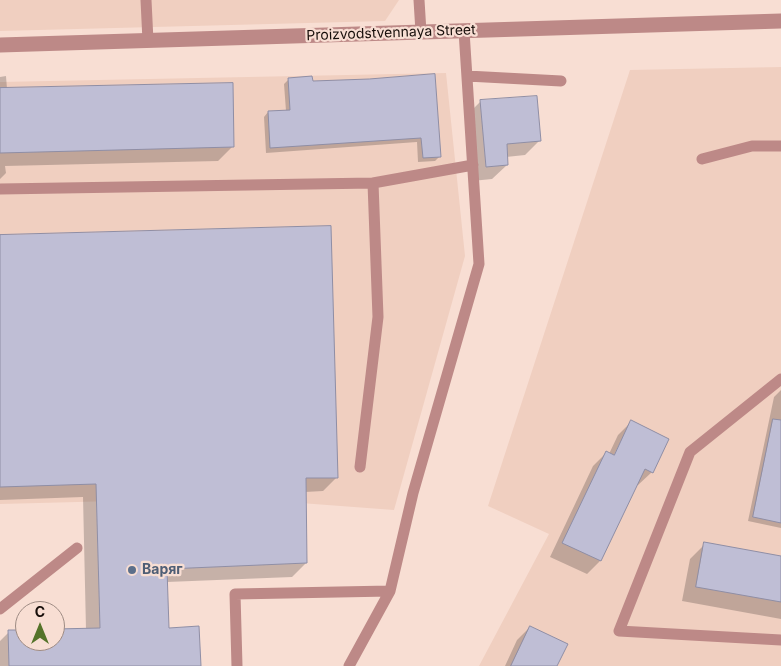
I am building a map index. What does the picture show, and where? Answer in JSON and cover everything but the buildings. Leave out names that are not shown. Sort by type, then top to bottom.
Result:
[{"type":"street","name":"Proizvodstvennaya Street","points":[[0,45],[781,21]]},
{"type":"lane","points":[[146,0],[148,41]]},
{"type":"lane","points":[[419,0],[421,32]]},
{"type":"lane","points":[[349,666],[390,591],[413,493],[479,264],[464,31]]},
{"type":"lane","points":[[467,76],[561,81]]},
{"type":"lane","points":[[702,159],[752,146],[781,146]]},
{"type":"lane","points":[[0,189],[373,183],[473,165]]},
{"type":"lane","points":[[360,467],[378,317],[373,183]]},
{"type":"lane","points":[[781,380],[690,452],[619,631],[781,640]]},
{"type":"lane","points":[[0,609],[77,548]]},
{"type":"lane","points":[[237,666],[235,594],[390,591]]},
{"type":"shaded area","points":[[0,0],[399,0],[385,21],[0,31]]},
{"type":"shaded area","points":[[781,67],[781,666],[479,666],[549,534],[488,506],[630,70]]},
{"type":"shaded area","points":[[446,73],[465,256],[394,510],[234,498],[0,504],[0,82]]},
{"type":"place","name":"Варяг","points":[[132,570]]}]
